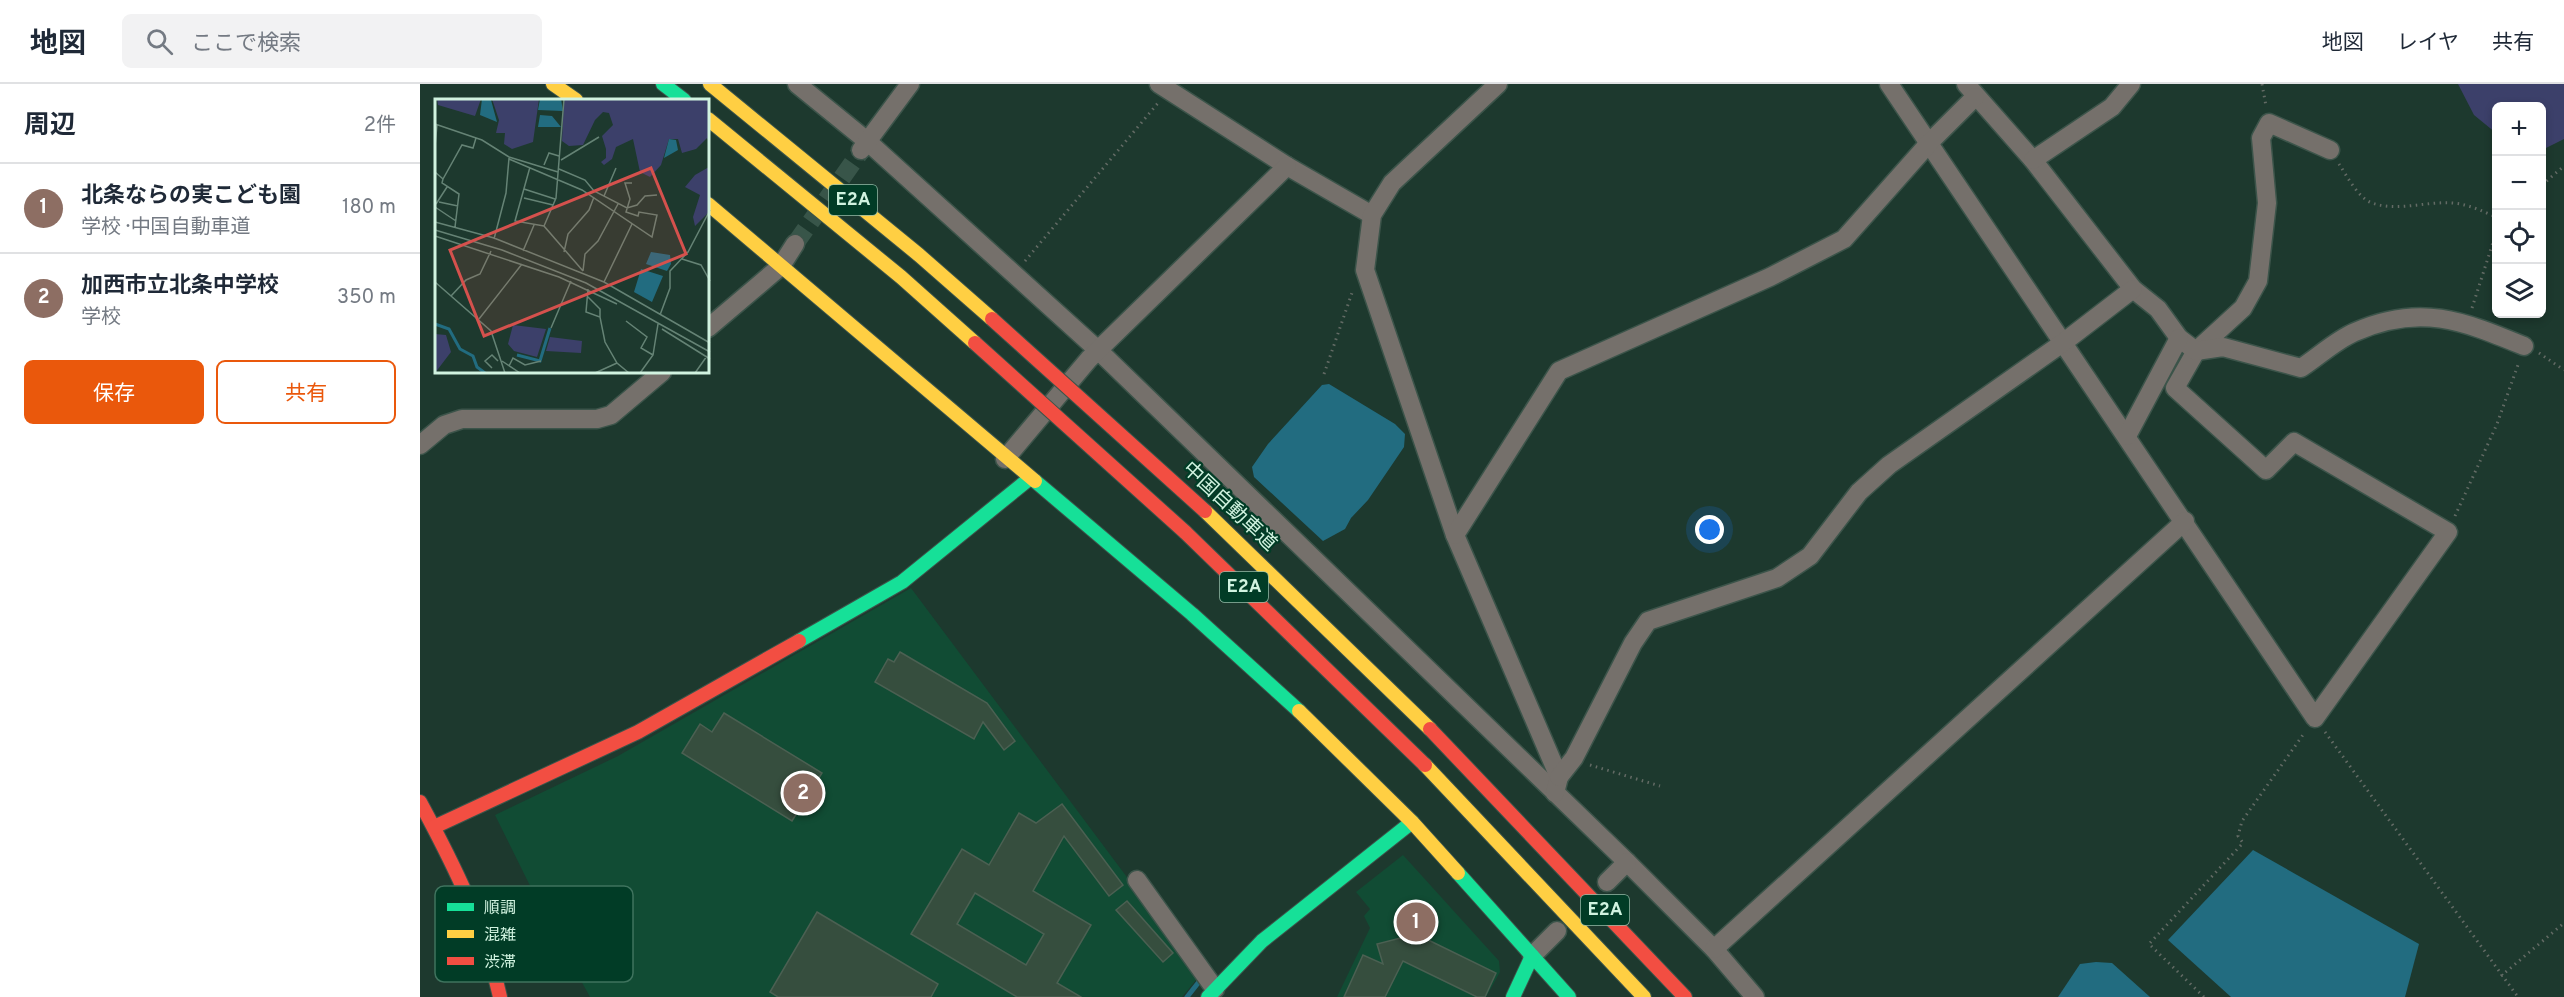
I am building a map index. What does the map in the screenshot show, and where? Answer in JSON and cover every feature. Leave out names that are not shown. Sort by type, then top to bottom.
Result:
[{"type":"main road","points":[[553,84],[575,99]]},
{"type":"main road","points":[[663,84],[683,99]]},
{"type":"main road","name":"中国自動車道","points":[[710,84],[919,255],[1204,511],[1321,622],[1524,824],[1685,997]]},
{"type":"main road","name":"E2A","points":[[710,121],[901,277],[1185,532],[1378,719],[1502,844],[1644,997]]},
{"type":"main road","points":[[710,206],[1005,459],[1192,614],[1324,735],[1412,822],[1569,997]]},
{"type":"main road","points":[[434,827],[638,732],[902,582],[1029,478]]},
{"type":"main road","points":[[420,802],[464,886]]},
{"type":"main road","points":[[1211,993],[1262,941],[1412,822]]},
{"type":"main road","points":[[1513,997],[1532,956]]},
{"type":"main road","points":[[496,982],[500,997]]},
{"type":"street","points":[[796,84],[1099,351],[1557,785],[1627,862],[1714,949],[1755,997]]},
{"type":"street","points":[[864,146],[910,84]]},
{"type":"street","points":[[1498,84],[1392,183],[1372,215],[1365,270],[1455,535],[1557,785]]},
{"type":"street","points":[[1889,84],[2185,521],[2315,718],[2448,532],[2294,442],[2266,470],[2175,388],[2196,351],[2243,308],[2258,281],[2266,203],[2261,138],[2269,123],[2330,150]]},
{"type":"street","points":[[2033,160],[2112,107],[2131,84]]},
{"type":"street","points":[[1164,87],[1287,166],[1372,215]]},
{"type":"street","points":[[1455,535],[1559,371],[1770,277],[1844,239],[1930,142],[1970,90],[2033,160],[2133,289],[2158,309],[2179,338],[2196,351],[2223,348],[2301,368],[2354,332],[2409,315],[2468,323],[2524,346]]},
{"type":"street","points":[[1005,459],[1099,351],[1287,166]]},
{"type":"street","points":[[710,326],[781,266],[795,244]]},
{"type":"street","points":[[1557,785],[1574,758],[1633,643],[1648,621],[1777,578],[1810,556],[1858,492],[1889,465],[2064,342],[2133,289]]},
{"type":"street","points":[[2127,436],[2179,338]]},
{"type":"street","points":[[420,445],[444,425],[462,419],[597,419],[612,415],[660,374]]},
{"type":"street","points":[[1714,949],[2185,521]]},
{"type":"street","points":[[1608,882],[1627,862]]},
{"type":"street","points":[[1137,880],[1211,993]]},
{"type":"street","points":[[1532,956],[1557,931]]},
{"type":"path","points":[[2262,84],[2269,123]]},
{"type":"path","points":[[1014,274],[1134,134],[1164,87]]},
{"type":"path","points":[[2330,150],[2352,184],[2371,203],[2408,207],[2451,203],[2470,206],[2492,215]]},
{"type":"path","points":[[2546,181],[2564,166]]},
{"type":"path","points":[[2468,323],[2492,246]]},
{"type":"path","points":[[1324,374],[1358,277],[1365,270]]},
{"type":"path","points":[[2448,532],[2497,424],[2524,346],[2546,356],[2564,370]]},
{"type":"path","points":[[2204,997],[2149,944],[2243,843],[2238,836],[2242,821],[2315,718],[2518,997]]},
{"type":"path","points":[[1574,758],[1597,768],[1660,786]]},
{"type":"path","points":[[2501,976],[2564,923]]},
{"type":"shaded area","points":[[2458,84],[2564,84],[2564,139],[2546,148],[2546,102],[2492,102],[2492,130],[2474,115]]},
{"type":"shaded area","points":[[1329,384],[1395,424],[1405,434],[1404,447],[1368,500],[1351,518],[1345,529],[1323,541],[1254,477],[1252,467],[1268,444],[1322,385]]},
{"type":"shaded area","points":[[911,588],[1200,975],[1182,997],[590,997],[582,982],[633,982],[633,886],[530,886],[495,815],[618,756]]},
{"type":"shaded area","points":[[2253,850],[2419,944],[2405,997],[2231,997],[2168,940]]},
{"type":"shaded area","points":[[1403,855],[1499,961],[1500,972],[1486,997],[1337,997],[1370,928],[1364,916],[1370,909],[1356,892]]},
{"type":"shaded area","points":[[2112,963],[2150,997],[2058,997],[2080,964]]},
{"type":"building","points":[[900,652],[987,703],[1015,741],[1004,750],[983,722],[974,739],[875,682],[888,659],[894,662]]},
{"type":"building","points":[[724,713],[822,773],[792,821],[682,753],[700,724],[712,732]]},
{"type":"building","points":[[1062,804],[1123,885],[1109,896],[1064,836],[1033,891],[1091,925],[1057,983],[1081,997],[1017,997],[911,934],[962,849],[989,865],[1019,813],[1036,823]],"holes":[[[975,893],[1044,934],[1026,965],[957,924]]]},
{"type":"building","points":[[1127,901],[1173,953],[1163,962],[1116,910]]},
{"type":"building","points":[[817,912],[938,984],[931,997],[778,997],[770,992]]},
{"type":"building","points":[[1416,934],[1496,973],[1485,997],[1477,997],[1403,961],[1385,997],[1344,997],[1363,955],[1383,964],[1377,944]]},
{"type":"waterway","points":[[1187,997],[1202,978]]},
{"type":"tunnel","points":[[795,244],[861,151]]},
{"type":"traffic: fast","points":[[663,84],[683,99]]},
{"type":"traffic: fast","points":[[799,641],[902,582],[1029,479]]},
{"type":"traffic: fast","points":[[1035,481],[1192,614],[1299,711]]},
{"type":"traffic: fast","points":[[1208,997],[1262,941],[1412,822]]},
{"type":"traffic: fast","points":[[1458,873],[1569,997]]},
{"type":"traffic: fast","points":[[1513,997],[1532,956]]},
{"type":"traffic: slow","points":[[553,84],[575,99]]},
{"type":"traffic: slow","points":[[710,84],[919,255],[992,319]]},
{"type":"traffic: slow","points":[[710,121],[901,277],[975,343]]},
{"type":"traffic: slow","points":[[710,206],[1035,481]]},
{"type":"traffic: slow","points":[[1205,511],[1430,729]]},
{"type":"traffic: slow","points":[[1299,711],[1412,822],[1458,873]]},
{"type":"traffic: slow","points":[[1425,765],[1644,997]]},
{"type":"traffic: jam","points":[[992,319],[1205,511]]},
{"type":"traffic: jam","points":[[975,343],[1185,532]]},
{"type":"traffic: jam","points":[[1185,532],[1425,765]]},
{"type":"traffic: jam","points":[[434,827],[638,732],[799,641]]},
{"type":"traffic: jam","points":[[1430,729],[1685,997]]},
{"type":"traffic: jam","points":[[420,802],[462,886]]},
{"type":"traffic: jam","points":[[497,982],[500,997]]},
{"type":"place","name":"加西市立北条中学校","points":[[803,793]]},
{"type":"place","name":"北条ならの実こども園","points":[[1416,922]]}]
